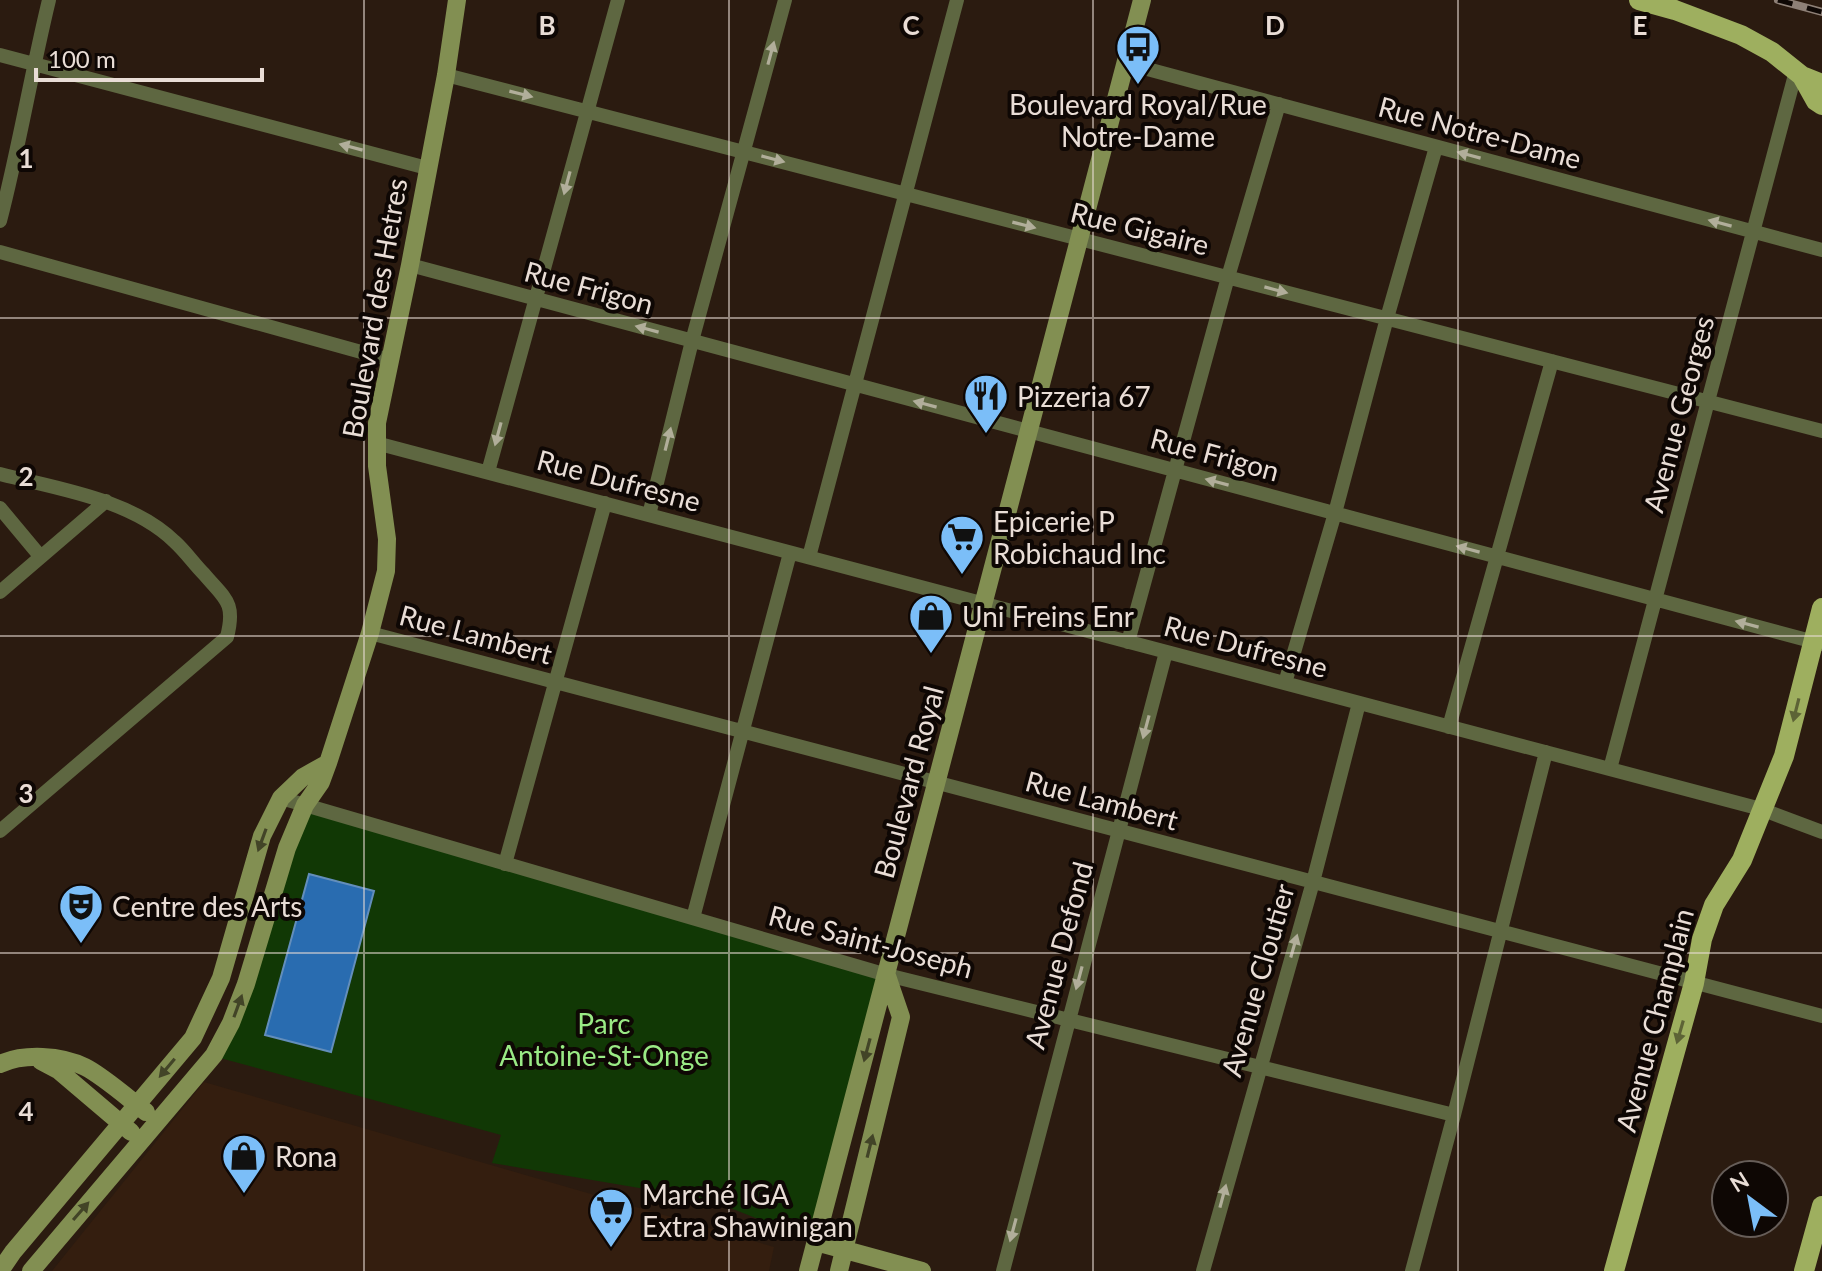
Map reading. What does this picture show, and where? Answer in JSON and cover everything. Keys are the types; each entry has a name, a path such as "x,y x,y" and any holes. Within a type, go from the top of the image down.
{"main road":[{"path":"1639,0 1741,35 1772,52 1799,74 1822,84"},
{"path":"1799,74 1816,101 1822,105"},
{"name":"Avenue Champlain","path":"1614,1271 1694,983 1702,939 1714,905 1742,860 1784,756 1818,643 1822,608"},
{"path":"1804,1271 1822,1206"}],"street":[{"path":"0,221 17,156 49,0"},
{"name":"Boulevard des Hetres","path":"31,1271 214,1055 246,984 287,848 305,805 321,782 328,763 370,633 386,571 387,539 377,466 377,423 446,75 457,0"},
{"path":"488,472 618,0"},
{"path":"649,515 692,341 785,0"},
{"path":"809,557 957,0"},
{"name":"Boulevard Royal","path":"808,1271 1142,0"},
{"path":"0,55 427,168"},
{"name":"Rue Notre-Dame","path":"1125,63 1822,250"},
{"name":"Avenue Georges","path":"1610,769 1753,232 1799,74"},
{"name":"Rue Gigaire","path":"446,75 1822,431"},
{"path":"1128,642 1279,104"},
{"path":"1285,683 1436,147"},
{"path":"0,252 390,360"},
{"name":"Rue Frigon","path":"410,265 1818,643"},
{"path":"1449,727 1552,361"},
{"name":"Rue Dufresne","path":"376,443 1761,809 1822,832"},
{"path":"0,474 106,501 143,518 175,541 230,605 231,621 227,637 0,831"},
{"path":"0,592 106,501"},
{"path":"505,864 605,503"},
{"path":"0,508 40,556"},
{"path":"693,918 790,553"},
{"name":"Rue Lambert","path":"370,633 1822,1016"},
{"name":"Avenue Defond","path":"1003,1271 1166,652"},
{"name":"Avenue Cloutier","path":"1203,1271 1313,882 1359,703"},
{"path":"1412,1271 1546,752"},
{"path":"0,1271 193,1038 221,978 262,836 281,798 303,777 328,763"},
{"name":"Rue Saint-Joseph","path":"281,798 887,975 1454,1115"},
{"path":"839,1271 901,1017 887,975"},
{"path":"31,1056 58,1070 141,1141"},
{"path":"0,1064 13,1058 31,1056 70,1061 87,1068 158,1121"},
{"path":"816,1242 922,1271"}],"shaded area":[{"path":"204,1082 774,1247 769,1271 52,1271"}],"green space":[{"name":"Parc Antoine-St-Onge","path":"305,805 887,975 822,1244 710,1200 492,1163 501,1135 220,1058"}],"water":[{"path":"309,874 374,891 331,1052 265,1035"}],"railway":[{"path":"1778,0 1822,12"}],"place":[{"name":"Boulevard Royal/Rue Notre-Dame","path":"1138,86"},
{"name":"Pizzeria 67","path":"986,435"},
{"name":"Epicerie P Robichaud Inc","path":"962,576"},
{"name":"Uni Freins Enr","path":"931,655"},
{"name":"Centre des Arts","path":"81,945"},
{"name":"Rona","path":"244,1195"},
{"name":"Marché IGA Extra Shawinigan","path":"611,1249"}]}
